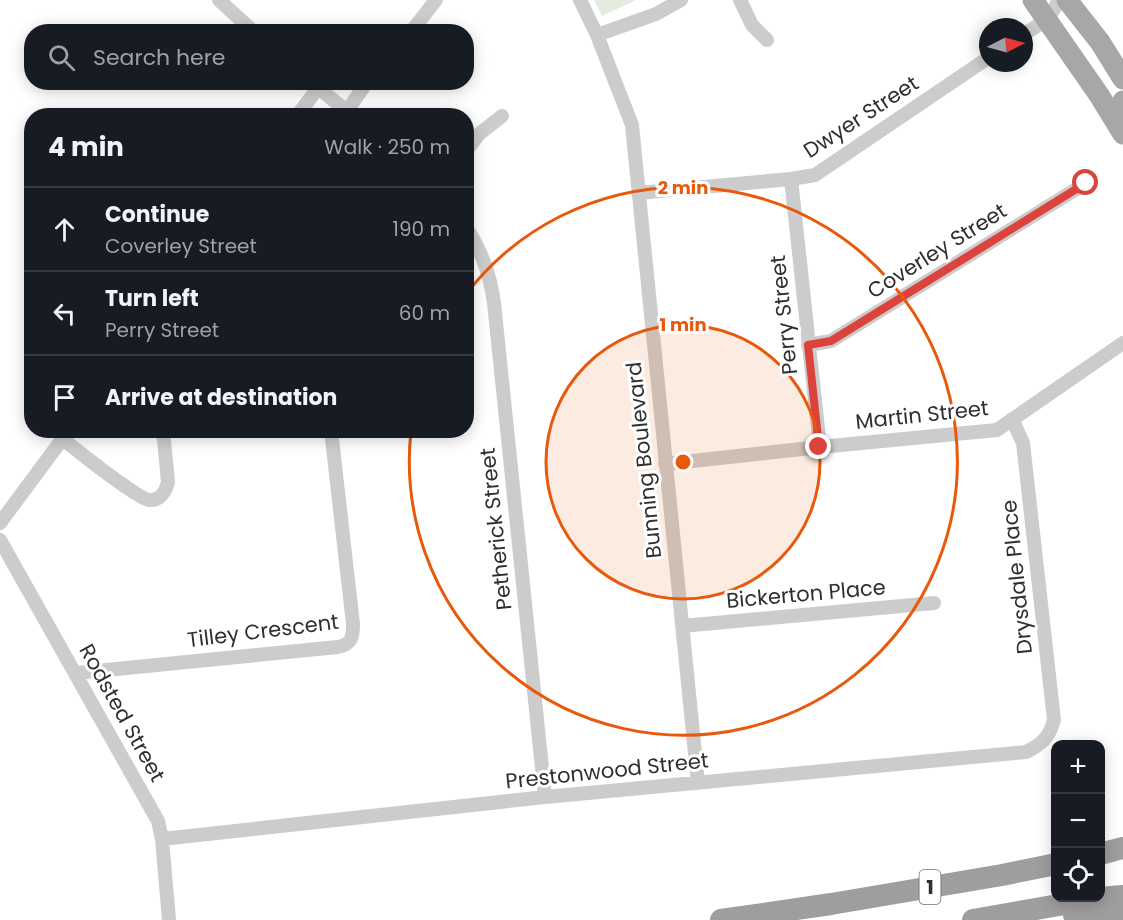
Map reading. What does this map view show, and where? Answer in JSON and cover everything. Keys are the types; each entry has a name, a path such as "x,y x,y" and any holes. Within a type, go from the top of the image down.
{"highway":[{"path":"1110,852 1123,840"},
{"name":"1","path":"721,920 891,894 1051,865"},
{"path":"982,919 1099,898 1123,896"},
{"path":"982,919 1123,913"}],"main road":[{"path":"1033,0 1099,95 1123,134"},
{"path":"1067,0 1100,42 1123,79"},
{"path":"1100,42 1105,44 1123,71"},
{"path":"1099,95 1123,102 1121,119 1123,125"}],"street":[{"path":"219,0 245,24"},
{"path":"417,24 436,0"},
{"name":"Bunning Boulevard","path":"580,0 597,35 632,125 698,783"},
{"path":"597,35 656,14 681,0"},
{"path":"740,0 752,25 767,40"},
{"path":"1033,28 1052,14 1058,0"},
{"name":"Dwyer Street","path":"638,194 815,175 979,64"},
{"path":"301,108 311,90"},
{"path":"320,90 344,108"},
{"path":"353,108 363,90"},
{"path":"474,141 502,116"},
{"name":"Perry Street","path":"791,179 819,447"},
{"name":"Coverley Street","path":"808,345 831,341 1086,183"},
{"name":"Petherick Street","path":"474,241 489,274 494,303 545,797"},
{"name":"Martin Street","path":"665,464 997,430 1123,343"},
{"name":"Drysdale Place","path":"1012,419 1023,443 1054,720 1050,733"},
{"path":"0,523 64,438"},
{"path":"69,438 90,461 121,484 147,500 152,500 162,495 168,482 163,438"},
{"name":"Tilley Crescent","path":"76,673 338,647 351,641 353,624 332,438"},
{"name":"Rodsted Street","path":"0,540 158,821 162,839 169,920"},
{"name":"Bickerton Place","path":"682,626 934,603"},
{"name":"Prestonwood Street","path":"162,839 545,797 1026,752 1040,745 1050,733"}],"shaded area":[{"path":"594,0 636,0 602,16"}],"route":[{"path":"819,447 808,345 831,341 1086,183"}]}
